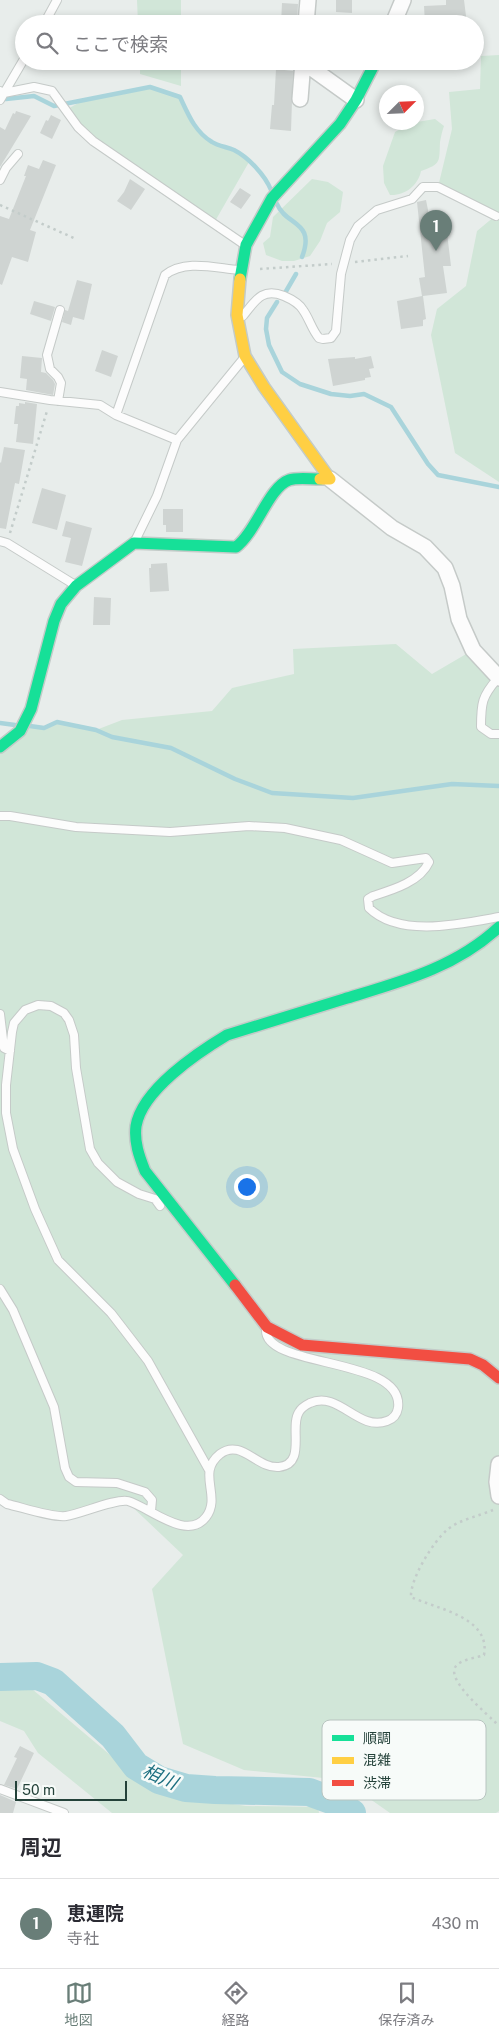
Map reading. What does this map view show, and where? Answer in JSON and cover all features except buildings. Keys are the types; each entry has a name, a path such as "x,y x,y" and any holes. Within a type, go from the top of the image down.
{"street":[{"path":"307,15 308,0"},
{"path":"397,15 404,0"},
{"path":"300,99 302,70"},
{"path":"314,70 356,100"},
{"path":"371,70 356,100 340,124 275,195 246,245 241,270 237,315 245,356 264,387 330,479 392,528 425,547 445,568 452,586 458,619 473,650 499,678"},
{"path":"0,747 20,731 31,709 54,621 61,604 76,586 134,543 236,547 245,540 280,484 291,479 330,479"},
{"path":"499,927 469,951 445,965 418,976 227,1035 211,1044 162,1082 150,1095 142,1108 135,1140 136,1150 145,1171 267,1327 302,1345 470,1360 483,1365 499,1378"},
{"path":"499,1464 497,1482 499,1496"}],"lane":[{"path":"49,15 57,0"},
{"path":"2,95 17,70"},
{"path":"2,95 34,87 52,91 78,127 93,140 246,245"},
{"path":"0,180 6,168 18,154"},
{"path":"238,322 256,299 264,294 274,292 291,298 302,307 319,338 331,338 336,331 341,274 350,240 358,226 365,218 377,210 412,199 423,187 438,187 496,216"},
{"path":"116,415 165,275 173,268 184,266 241,270"},
{"path":"54,401 61,383 50,369 47,355 60,310"},
{"path":"134,543 158,496 177,440 245,356"},
{"path":"0,392 54,401 100,405 116,415 177,440"},
{"path":"4,542 76,586"},
{"path":"499,678 485,692 481,706 481,728 491,734 499,734"},
{"path":"0,816 76,827 170,832 249,826 285,828 341,840 392,863 426,858 429,862 427,866 408,884 368,899 369,908 376,915 397,923 428,927 499,917"},
{"path":"0,1499 7,1504 61,1517 125,1500 151,1511 174,1524 183,1526 200,1522 206,1517 212,1501 209,1470 148,1361 111,1313 58,1260 35,1209 8,1130 6,1086 10,1051 14,1023 25,1010 31,1006 44,1004 64,1013 69,1020 74,1035 76,1068 87,1140 93,1156 117,1182 155,1200 162,1208 169,1204"},
{"path":"0,1014 4,1048 10,1051"},
{"path":"0,1289 13,1310 54,1407 65,1468 69,1477 76,1482 118,1483 145,1492 152,1500 151,1511"},
{"path":"209,1470 220,1454 234,1449 241,1450 268,1466 277,1467 289,1463 293,1457 297,1441 296,1418 299,1411 313,1402 329,1401 365,1421 377,1424 388,1421 395,1416 398,1410 397,1395 391,1387 381,1380 362,1371 286,1352 273,1345 267,1338 267,1327"},
{"path":"0,1788 64,1813"}],"path":[{"path":"0,205 76,239"},
{"path":"241,270 344,264 408,256"},
{"path":"4,542 25,478 54,401"},
{"path":"499,1508 448,1530 432,1548 413,1584 411,1592 411,1597 459,1616 477,1628 483,1635 484,1655 458,1664 454,1669 454,1675 458,1684 499,1726"}],"green space":[{"path":"137,0 181,0 181,15 138,15"},
{"path":"499,55 499,482 455,453 431,335 437,309 466,286 477,231 495,216 438,187 452,129 449,92 480,89 481,70 484,70 484,56"},
{"path":"140,70 181,70 181,86 140,74"},
{"path":"150,87 180,97 197,129 211,142 236,151 249,162 214,223 93,141 66,110 80,102"},
{"path":"435,119 444,126 438,161 433,166 421,171 417,181 410,189 400,194 390,195 384,183 383,166 395,132 399,130 424,130 424,121"},
{"path":"312,179 328,182 343,192 340,212 327,223 320,241 310,256 294,261 282,261 266,255 263,243 270,237 273,217"},
{"path":"396,644 432,674 473,650 499,678 499,1811 496,1813 390,1813 371,1800 486,1800 486,1720 322,1720 322,1778 244,1770 183,1744 152,1589 183,1555 125,1500 66,1516 0,1503 0,753 21,725 44,728 57,722 96,730 122,720 212,711 232,688 294,674 293,649"},
{"path":"0,1680 15,1681 32,1689 154,1792 246,1806 318,1807 319,1813 112,1813 38,1753 24,1731 0,1721"}],"waterway":[{"path":"0,98 34,96 54,106 150,87 180,97 201,133 214,143 234,150 245,157 256,167 271,190"},
{"path":"277,204 281,211 303,230 305,245 302,257"},
{"path":"285,293 296,274"},
{"path":"277,302 267,318 266,329 269,345 282,372 300,384 331,394 350,396 364,394 391,407 428,464 438,475 499,487"},
{"path":"30,726 44,728 57,722 96,730 112,737 171,748 235,779 272,793 353,798 452,784 499,786"},
{"path":"0,723 15,725"},
{"name":"相川","path":"0,1677 37,1676 53,1682 113,1736 136,1766 159,1780 186,1788 309,1792 322,1797"},
{"name":"相川","path":"331,1800 352,1813"}],"traffic: fast":[{"path":"240,279 246,245 272,198 340,124 356,100 371,70"},
{"path":"0,747 20,731 31,709 54,621 61,604 76,586 134,543 236,547 250,531 275,491 282,484 296,479 320,479"},
{"path":"235,1285 145,1171 138,1149 136,1126 140,1112 149,1099 172,1074 227,1035 406,980 464,953 499,927"}],"traffic: slow":[{"path":"240,279 237,315 245,356 264,387 330,479 320,479"}],"traffic: jam":[{"path":"235,1285 267,1327 302,1345 470,1359 483,1365 499,1378"}],"place":[{"name":"恵運院","path":"436,251"}]}
